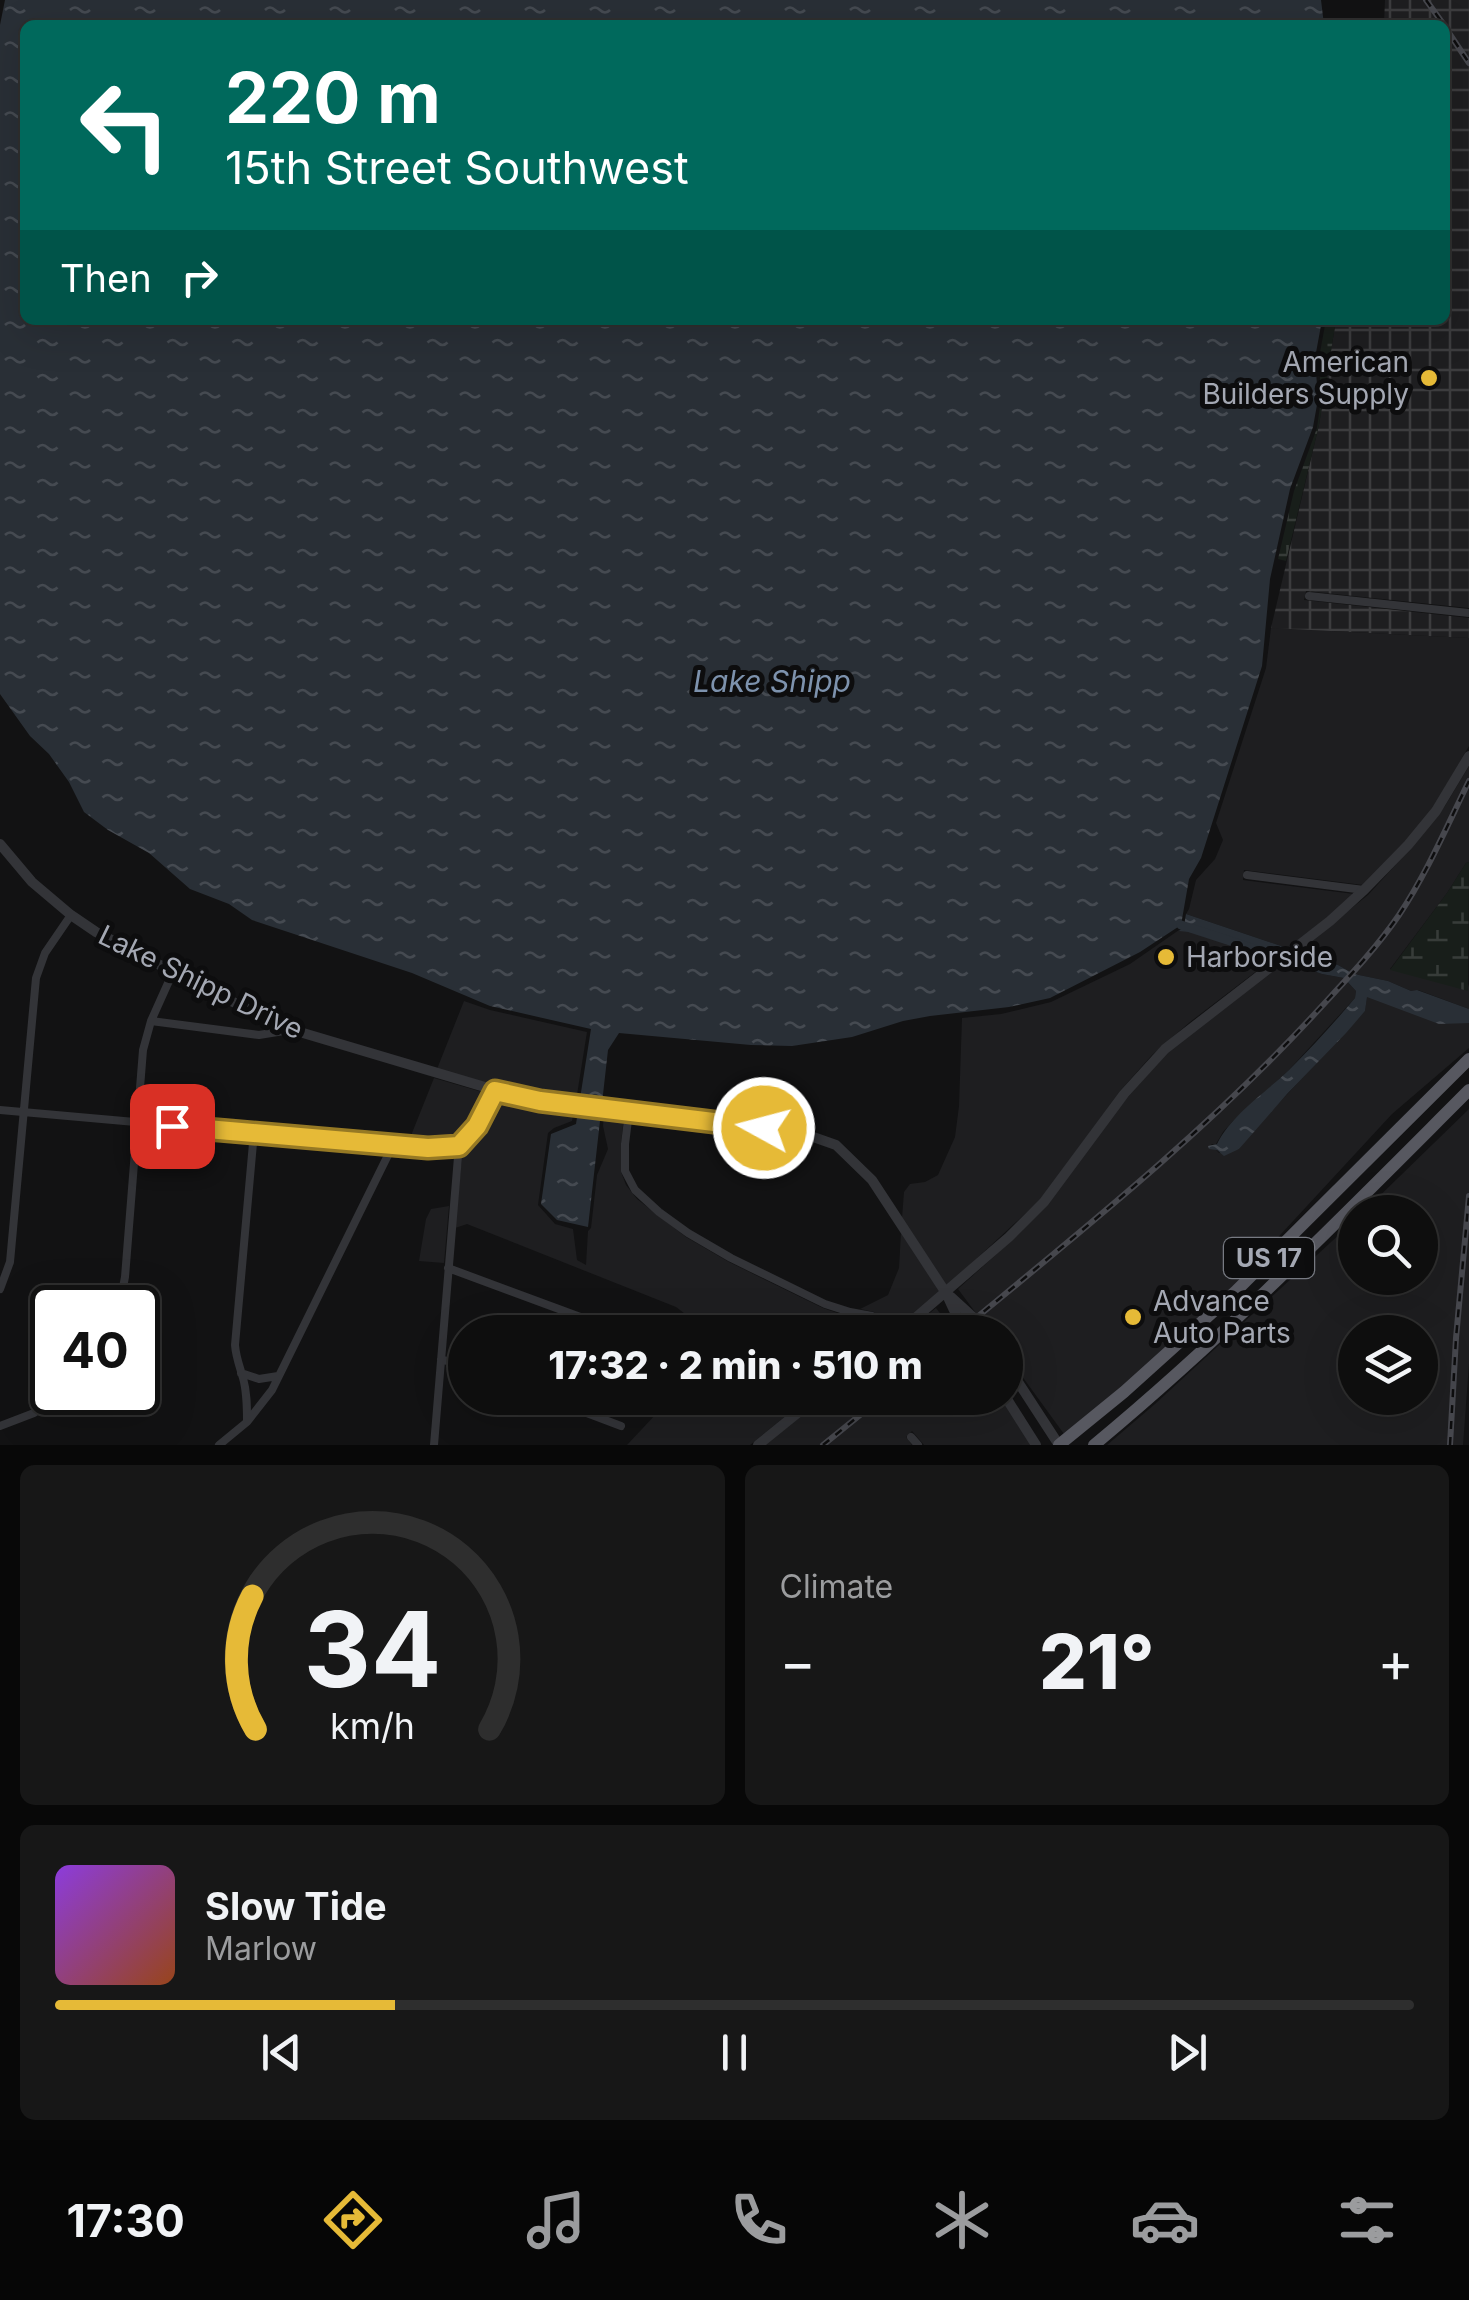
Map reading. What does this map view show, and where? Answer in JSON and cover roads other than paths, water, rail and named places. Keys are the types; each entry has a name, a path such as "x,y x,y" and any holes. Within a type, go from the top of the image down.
{"highway":[{"name":"US 17","path":"1059,1445 1236,1292 1469,1059"},
{"name":"US 17","path":"1094,1445 1244,1314 1468,1092"}],"street":[{"path":"1308,596 1469,613"},
{"path":"919,1315 1044,1202 1154,1059 1308,939 1364,890 1436,811 1469,756"},
{"name":"Lake Shipp Drive","path":"0,844 32,882 96,932 293,1030 495,1091 566,1104 799,1132 836,1145 872,1180 946,1293"},
{"path":"1247,876 1364,890"},
{"path":"0,1289 10,1262 36,978 45,953 71,915"},
{"path":"123,1285 143,1050 173,972"},
{"path":"151,1021 259,1035 293,1030"},
{"path":"434,1445 459,1146 477,1126 495,1091"},
{"path":"0,1110 428,1148 459,1146"},
{"path":"624,1111 624,1164 629,1182 640,1196 688,1233 730,1258 825,1304 868,1315"},
{"path":"247,1422 235,1346 254,1132"},
{"path":"219,1445 264,1402 393,1145"},
{"path":"448,1268 575,1315"},
{"path":"946,1293 956,1315"},
{"path":"946,1293 971,1315"},
{"path":"441,1359 448,1361"},
{"path":"241,1373 260,1379 278,1376"},
{"path":"1023,1390 1059,1445"},
{"path":"0,1426 30,1414"},
{"path":"593,1415 622,1426"},
{"path":"758,1445 795,1415"},
{"path":"1017,1415 1036,1445"}],"water":[{"name":"Lake Shipp","path":"5,0 1321,0 1323,20 20,20 20,325 1321,325 1315,358 1318,399 1313,427 1290,489 1270,579 1262,666 1201,858 1189,879 1181,925 1140,952 1050,998 1009,1007 930,1016 852,1037 792,1046 619,1033 608,1050 588,1227 557,1220 541,1204 551,1134 576,1124 591,1029 490,1006 412,973 252,920 229,904 190,889 149,853 84,812 69,782 0,694 0,25"},
{"path":"1186,914 1287,948 1275,957 1228,939 1179,931"},
{"path":"1298,951 1354,974 1388,981 1469,1009 1469,1023 1439,1024 1367,997 1365,1011 1346,1033 1239,1149 1224,1156 1208,1146 1217,1144 1240,1113 1289,1070 1355,998 1356,991 1344,978 1285,961"}],"waterway":[{"path":"1181,925 1264,952"}],"railway":[{"path":"1426,0 1440,20"},
{"path":"1450,34 1469,63"},
{"path":"979,1315 1184,1142 1310,1019 1399,915 1428,866 1469,781"},
{"path":"1450,1445 1469,1196"},
{"path":"823,1445 860,1415"}],"place":[{"name":"American Builders Supply","path":"1429,378"},
{"name":"Harborside","path":"1166,957"},
{"name":"Advance Auto Parts","path":"1133,1317"}]}
